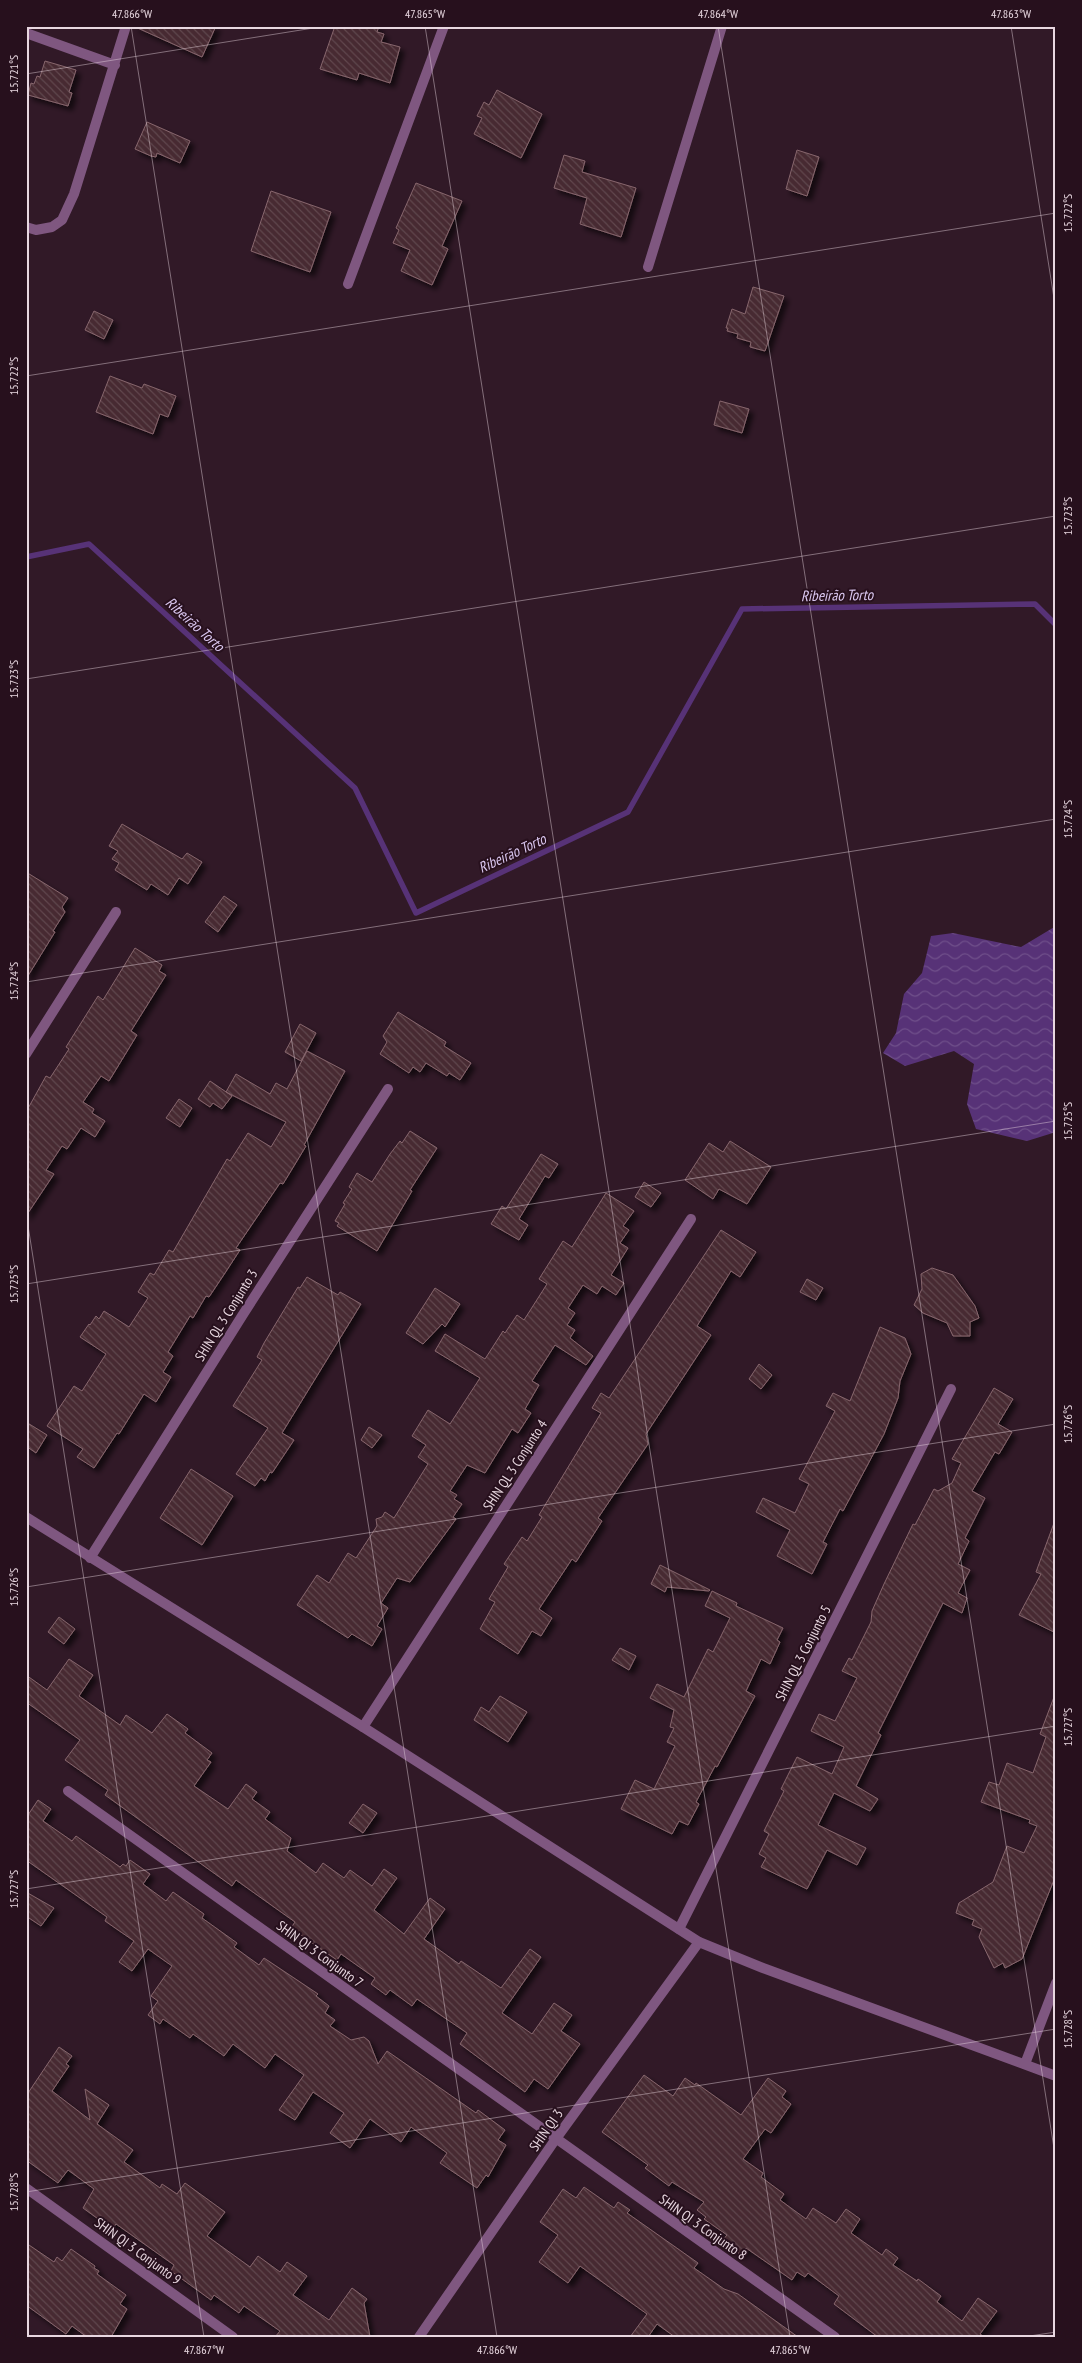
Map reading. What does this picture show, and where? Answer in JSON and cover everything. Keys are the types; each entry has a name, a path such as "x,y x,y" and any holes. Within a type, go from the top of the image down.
{"street":[{"path":"26,227 36,230 52,227 62,220 74,194 126,26"},
{"path":"348,284 444,26"},
{"path":"648,267 722,26"},
{"path":"26,33 115,65"},
{"path":"26,1054 116,912"},
{"name":"SHIN QL 3 Conjunto 3","path":"90,1558 388,1089"},
{"name":"SHIN QL 3 Conjunto 4","path":"363,1727 691,1219"},
{"name":"SHIN QL 3 Conjunto 5","path":"679,1930 951,1390"},
{"path":"26,1517 363,1727 699,1942 763,1968 1056,2076"},
{"name":"SHIN QI 3 Conjunto 7","path":"68,1791 555,2140"},
{"name":"SHIN QI 3","path":"419,2337 555,2140 699,1942"},
{"path":"1025,2064 1056,1983"},
{"name":"SHIN QI 3 Conjunto 8","path":"555,2140 835,2337"},
{"name":"SHIN QI 3 Conjunto 9","path":"26,2188 233,2337"}],"water":[{"path":"1056,926 1056,1132 1027,1141 976,1129 967,1104 974,1064 954,1051 905,1066 883,1053 896,1033 904,994 922,973 931,936 953,933 1021,947"}],"building":[{"path":"133,26 216,26 202,57"},
{"path":"335,26 379,26 377,32 384,34 381,42 400,47 390,83 359,73 357,80 320,69"},
{"path":"45,61 76,70 69,92 72,93 68,106 28,95 31,83 34,84 37,76 40,77"},
{"path":"497,90 542,114 521,158 474,134 482,118 477,116 484,102 489,105"},
{"path":"147,122 190,141 180,163 157,153 156,157 135,149"},
{"path":"797,150 819,157 807,196 786,189"},
{"path":"564,155 585,161 582,172 636,188 621,237 580,224 587,198 554,188"},
{"path":"416,183 462,201 442,246 448,249 432,285 401,271 410,250 393,243 399,230 396,228"},
{"path":"271,191 331,212 310,272 251,251"},
{"path":"753,287 784,296 765,351 750,347 751,342 737,338 738,334 727,331 728,328 726,328 732,309 745,314"},
{"path":"94,311 113,320 104,339 85,330"},
{"path":"110,376 142,388 144,384 176,396 168,417 160,414 153,434 96,412"},
{"path":"720,401 749,409 742,433 714,425"},
{"path":"122,824 182,859 187,853 202,862 188,884 179,878 168,895 151,884 147,890 115,870 119,863 112,859 118,851 109,846"},
{"path":"26,872 68,898 62,907 65,912 53,931 55,932 26,979"},
{"path":"224,896 237,905 218,932 205,922"},
{"path":"135,948 162,965 159,971 166,975 131,1031 137,1035 109,1081 101,1076 83,1102 94,1109 92,1113 105,1121 95,1137 81,1128 67,1149 62,1146 46,1170 54,1174 26,1216 26,1112 46,1076 50,1078 69,1049 66,1047 98,996 103,1000"},
{"path":"398,1012 446,1042 444,1046 471,1063 460,1080 449,1073 447,1076 426,1063 420,1072 413,1067 409,1073 380,1054 387,1042 383,1036"},
{"path":"300,1024 316,1033 301,1061 285,1052"},
{"path":"307,1051 345,1071 304,1145 306,1146 283,1184 280,1183 236,1248 240,1250 225,1273 209,1297 206,1296 193,1318 190,1316 168,1352 173,1356 163,1372 171,1377 156,1402 144,1394 119,1434 117,1433 94,1468 77,1457 83,1449 47,1426 74,1386 82,1391 106,1354 80,1337 96,1316 99,1319 104,1311 129,1327 148,1298 138,1292 150,1273 154,1275 169,1250 173,1252 227,1159 230,1161 248,1133 271,1147 286,1122 226,1092 236,1074 270,1094 276,1083 287,1089"},
{"path":"210,1081 232,1096 222,1109 213,1103 210,1107 198,1099"},
{"path":"179,1099 192,1108 180,1127 166,1118"},
{"path":"410,1131 437,1148 410,1190 412,1191 377,1251 337,1226 339,1223 335,1221 352,1189 349,1187 357,1173 372,1182 390,1154 400,1141 402,1143"},
{"path":"730,1141 771,1167 747,1204 719,1189 713,1199 685,1180 709,1143 723,1152"},
{"path":"541,1154 558,1164 549,1178 545,1176 519,1219 528,1225 519,1240 491,1224 502,1206 506,1209"},
{"path":"644,1182 661,1193 651,1207 635,1197"},
{"path":"606,1193 634,1211 623,1226 629,1230 620,1243 628,1248 611,1275 624,1283 616,1295 602,1286 597,1294 583,1285 568,1308 575,1313 567,1325 575,1330 570,1338 593,1356 586,1365 555,1345 532,1381 539,1385 525,1409 531,1413 518,1433 512,1429 485,1473 467,1465 450,1491 457,1495 454,1499 462,1504 453,1517 456,1519 410,1582 397,1578 381,1603 388,1608 377,1626 382,1629 372,1646 352,1634 348,1638 297,1605 317,1575 329,1583 348,1553 356,1558 377,1526 376,1519 382,1517 385,1512 394,1518 428,1464 418,1457 426,1445 412,1436 428,1410 450,1424 480,1378 435,1351 445,1334 485,1359 503,1331 505,1333 517,1315 524,1320 547,1284 539,1279 563,1241 572,1247"},
{"path":"721,1230 756,1252 740,1277 731,1271 697,1326 711,1335 646,1434 648,1444 598,1518 602,1521 576,1562 572,1559 539,1609 552,1618 541,1636 532,1631 518,1654 480,1629 495,1602 489,1599 508,1567 504,1564 522,1537 527,1541 542,1517 539,1515 601,1413 592,1408 601,1393 609,1398"},
{"path":"932,1268 953,1275 975,1306 979,1318 970,1322 970,1336 953,1336 947,1323 923,1313 914,1305 922,1289 921,1274"},
{"path":"307,1277 338,1295 340,1292 361,1304 282,1433 294,1440 272,1473 270,1472 265,1481 261,1478 255,1486 236,1474 268,1428 233,1406 262,1360 257,1357 264,1343 298,1287 300,1288"},
{"path":"807,1279 823,1288 816,1300 800,1292"},
{"path":"435,1288 460,1304 445,1327 442,1324 423,1344 406,1333"},
{"path":"880,1327 905,1338 911,1354 900,1381 898,1398 884,1434 843,1511 840,1509 823,1542 827,1544 812,1574 777,1556 790,1530 756,1512 763,1498 795,1513 809,1484 799,1479 835,1411 826,1406 833,1393 850,1401"},
{"path":"759,1364 772,1375 761,1389 749,1379"},
{"path":"994,1388 1013,1399 998,1424 1012,1432 999,1454 995,1452 972,1491 985,1498 965,1538 969,1541 958,1564 970,1570 958,1593 967,1598 962,1613 943,1603 878,1733 881,1735 856,1786 878,1799 870,1811 834,1793 818,1825 866,1848 857,1865 827,1850 807,1889 761,1867 766,1858 759,1854 769,1834 764,1831 784,1791 781,1789 797,1757 832,1774 844,1747 811,1731 819,1714 835,1721 857,1678 842,1671 849,1658 852,1660 871,1622 872,1611 913,1524 915,1525 934,1489 938,1491 952,1483 961,1463 952,1459"},
{"path":"26,1422 47,1435 36,1453 26,1446"},
{"path":"369,1427 382,1435 372,1448 361,1440"},
{"path":"191,1469 233,1496 202,1545 160,1518"},
{"path":"1054,1523 1056,1524 1056,1633 1019,1615 1041,1574 1036,1572"},
{"path":"660,1565 710,1590 667,1587 665,1592 651,1584"},
{"path":"712,1591 737,1603 736,1606 783,1628 777,1640 780,1642 770,1664 761,1659 746,1691 755,1696 696,1802 699,1804 688,1825 679,1821 672,1834 621,1809 635,1780 654,1789 675,1746 667,1742 674,1728 670,1727 674,1710 650,1698 657,1684 684,1697 708,1649 713,1652 730,1618 705,1606"},
{"path":"59,1617 75,1629 64,1644 48,1632"},
{"path":"620,1648 636,1656 629,1670 612,1660"},
{"path":"69,1659 93,1675 79,1696 120,1725 126,1715 152,1733 167,1714 188,1729 185,1733 212,1753 207,1760 211,1762 194,1786 228,1809 246,1784 257,1792 252,1799 270,1812 265,1819 291,1838 287,1851 316,1873 323,1863 344,1878 350,1870 372,1886 384,1869 397,1878 374,1910 404,1934 430,1898 445,1909 424,1939 459,1964 461,1961 501,1988 530,1949 541,1957 502,2013 532,2034 554,2003 572,2015 561,2031 580,2044 548,2089 534,2079 525,2092 460,2044 467,2033 417,1999 412,2006 390,1990 386,1995 371,1984 375,1978 341,1954 337,1960 312,1943 291,1928 295,1922 236,1880 232,1886 105,1795 108,1790 65,1760 80,1740 26,1702 26,1675 47,1690"},
{"path":"500,1696 527,1712 508,1742 474,1720 481,1707 489,1712"},
{"path":"1054,1697 1056,1875 1022,1959 1005,1968 1003,1963 994,1968 979,1937 982,1929 972,1925 974,1920 956,1913 959,1903 993,1882 1007,1846 1024,1853 1037,1826 1029,1823 1030,1820 981,1802 989,1782 999,1785 1007,1763 1033,1773 1046,1737 1040,1734"},
{"path":"38,1800 51,1809 43,1821 72,1841 76,1836 120,1867 123,1864 126,1866 130,1860 150,1874 143,1884 166,1901 173,1892 204,1914 202,1918 237,1943 234,1947 259,1965 264,1958 318,1994 316,1996 329,2006 325,2013 335,2020 330,2026 351,2040 364,2037 369,2041 378,2064 387,2051 476,2113 478,2110 505,2130 498,2140 506,2145 488,2177 486,2175 477,2188 440,2163 447,2153 411,2127 401,2142 370,2119 350,2148 330,2133 344,2113 313,2092 295,2120 279,2110 304,2075 275,2054 265,2068 233,2044 224,2056 193,2034 190,2038 163,2019 160,2024 148,2015 158,2001 151,1996 172,1966 148,1949 132,1971 119,1962 134,1941 105,1921 107,1917 26,1860 26,1818"},
{"path":"363,1804 377,1813 363,1833 349,1823"},
{"path":"26,1892 54,1908 41,1926 26,1916"},
{"path":"59,2047 72,2056 66,2064 69,2066 52,2091 90,2120 85,2089 109,2105 97,2124 133,2150 124,2162 160,2188 162,2184 177,2194 185,2183 225,2212 207,2236 250,2267 258,2256 280,2272 287,2262 307,2276 293,2295 329,2320 352,2288 367,2299 364,2303 370,2337 275,2337 280,2331 244,2306 239,2313 214,2295 211,2300 171,2271 174,2265 116,2224 112,2229 83,2208 94,2189 68,2170 58,2183 26,2160 26,2096"},
{"path":"644,2075 673,2096 685,2078 695,2085 696,2083 741,2115 768,2078 786,2091 782,2097 791,2104 771,2133 765,2129 743,2159 763,2173 761,2177 784,2194 780,2200 806,2219 813,2208 836,2223 846,2209 860,2219 851,2233 882,2255 886,2249 898,2258 893,2265 917,2281 918,2279 941,2296 937,2302 962,2321 978,2298 997,2311 980,2334 984,2337 878,2337 834,2304 839,2296 808,2273 805,2277 797,2272 792,2280 746,2248 741,2255 722,2241 727,2235 704,2219 706,2217 697,2210 704,2202 672,2182 669,2186 645,2168 648,2165 602,2132"},
{"path":"584,2187 614,2208 618,2202 630,2210 627,2213 698,2263 694,2268 724,2289 738,2294 798,2337 675,2337 657,2324 648,2337 630,2337 647,2314 580,2266 568,2283 539,2262 558,2235 540,2222 563,2189 576,2198"},
{"path":"26,2243 54,2262 57,2257 62,2261 71,2249 95,2266 94,2268 99,2271 97,2274 126,2295 120,2304 127,2309 111,2337 87,2337 72,2326 66,2334 26,2305"}],"waterway":[{"name":"Ribeirão Torto","path":"26,557 89,544 355,788 416,913 628,812 742,609 1035,604 1056,625"}]}
